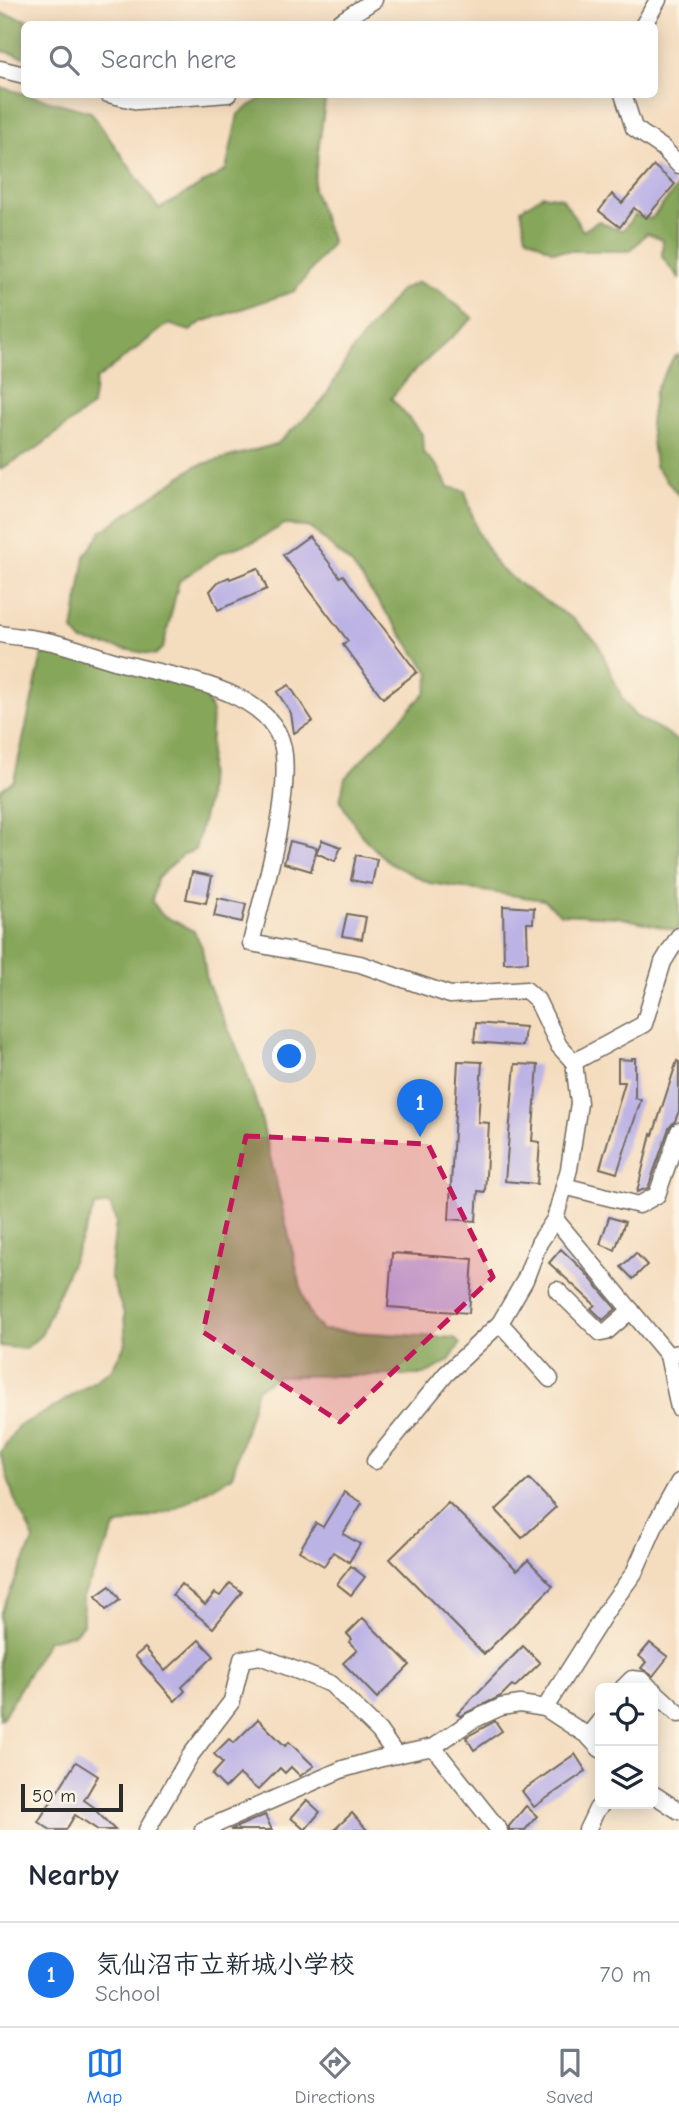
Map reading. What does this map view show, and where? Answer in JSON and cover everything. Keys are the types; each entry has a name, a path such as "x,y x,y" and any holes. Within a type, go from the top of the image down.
{"street":[{"path":"342,21 374,0"},
{"path":"646,21 658,0"},
{"path":"0,69 21,74"},
{"path":"123,98 138,102 183,98"},
{"path":"624,98 634,128 663,148 679,164"},
{"path":"0,634 54,642 127,665 202,682 233,694 258,711 276,729 284,753 282,806 251,943 360,964 450,995 526,990 537,1000 559,1046 575,1062 579,1103 569,1169 555,1219 539,1242 524,1280 500,1323 446,1374 375,1461"},
{"path":"575,1062 644,1024 663,962 679,936"},
{"path":"564,1185 639,1205 657,1195 679,1131"},
{"path":"555,1219 631,1310 673,1354 679,1408"},
{"path":"557,1290 601,1333 606,1332 631,1310"},
{"path":"500,1323 550,1379"},
{"path":"545,1708 634,1573 657,1521 679,1482"},
{"path":"147,1830 190,1756 232,1701 242,1659 260,1656 331,1684 379,1731 396,1755"},
{"path":"628,1683 632,1679 645,1683"},
{"path":"658,1695 679,1714"},
{"path":"203,1830 343,1769 433,1747 471,1721 501,1707 520,1704 545,1708 589,1736 597,1746"},
{"path":"589,1736 595,1728"},
{"path":"433,1747 499,1830"},
{"path":"658,1797 679,1811"},
{"path":"587,1830 597,1809"}],"highlighted area":[{"path":"246,1136 428,1144 493,1277 340,1422 203,1332"}],"green space":[{"path":"0,13 31,21 21,21 21,56 0,50"},
{"path":"0,87 21,93 21,98 40,98 91,112 159,209 226,170 238,114 262,98 326,98 313,189 332,243 295,291 202,322 190,331 168,324 96,380 92,406 36,449 0,469"},
{"path":"679,185 679,278 662,257 663,240 647,233 630,251 553,251 526,236 521,209 543,195 562,198 583,231 599,221 623,230 635,215 651,219"},
{"path":"418,282 438,290 473,318 410,375 391,398 422,434 423,452 438,467 448,487 465,491 478,533 498,567 573,619 598,643 622,698 635,716 667,733 679,743 679,928 674,930 618,917 560,914 544,900 429,883 389,863 362,836 340,801 345,778 426,692 430,674 352,565 311,528 285,524 255,541 222,552 179,581 163,648 155,655 82,641 73,631 85,556 102,531 196,466 277,444 322,402 352,351 400,290"},
{"path":"679,355 679,496 655,466 650,423 655,391 674,357"},
{"path":"55,650 203,690 212,712 207,802 195,850 182,855 157,879 152,901 162,915 194,931 202,947 207,982 241,1057 260,1114 305,1304 315,1323 322,1330 454,1338 460,1344 449,1361 424,1375 278,1376 257,1389 232,1476 173,1510 116,1526 83,1596 83,1624 74,1634 48,1640 0,1719 0,1614 34,1539 14,1498 0,1453 18,1426 50,1410 111,1370 126,1343 124,1314 110,1275 116,1222 110,1204 95,1206 41,1335 25,1349 0,1346 0,790 14,780 42,655"}],"building":[{"path":"654,166 675,184 646,218 634,208 620,227 599,211 612,194 622,203"},
{"path":"309,536 340,577 343,575 417,672 383,698 343,645 348,641 283,555"},
{"path":"258,568 267,589 218,610 210,591 218,582"},
{"path":"289,685 313,721 294,733 291,713 277,692"},
{"path":"322,840 341,847 335,861 316,853"},
{"path":"290,841 317,848 311,871 284,863"},
{"path":"356,855 377,859 372,884 351,880"},
{"path":"192,872 212,876 206,903 186,899"},
{"path":"218,898 246,904 242,922 214,916"},
{"path":"503,906 534,908 533,923 527,923 528,962 504,963"},
{"path":"347,914 366,917 362,939 342,936"},
{"path":"476,1023 525,1027 523,1046 474,1042"},
{"path":"635,1058 635,1098 641,1100 617,1173 600,1168 625,1082 618,1082 618,1059"},
{"path":"458,1061 482,1062 478,1122 489,1123 485,1192 478,1191 476,1221 449,1219"},
{"path":"677,1061 679,1111 669,1128 648,1188 637,1192 651,1134 653,1135"},
{"path":"515,1064 538,1065 532,1141 540,1142 537,1184 505,1181"},
{"path":"609,1217 625,1222 615,1250 600,1244"},
{"path":"561,1249 585,1272 616,1309 603,1320 591,1308 595,1305 549,1263"},
{"path":"392,1253 473,1259 469,1313 388,1307"},
{"path":"636,1253 647,1265 633,1279 621,1267"},
{"path":"529,1479 556,1507 522,1538 496,1510"},
{"path":"344,1492 362,1503 343,1534 360,1544 349,1562 333,1552 324,1566 299,1551 316,1523 323,1527"},
{"path":"448,1502 517,1570 528,1560 553,1586 484,1654 390,1559"},
{"path":"351,1566 365,1577 351,1595 337,1584"},
{"path":"230,1583 242,1592 213,1628 172,1595 181,1584 205,1605 215,1593 220,1596"},
{"path":"110,1586 120,1600 106,1610 96,1596"},
{"path":"363,1618 410,1665 377,1698 343,1663 357,1650 349,1642 352,1639 347,1634"},
{"path":"199,1640 214,1656 182,1687 185,1691 175,1701 135,1656 145,1648 165,1671"},
{"path":"650,1643 668,1657 653,1676 641,1668 646,1662 639,1656"},
{"path":"523,1646 540,1663 515,1687 512,1685 501,1696 460,1716 457,1714"},
{"path":"258,1719 285,1746 289,1742 314,1766 300,1776 291,1767 285,1773 280,1768 258,1790 239,1774 225,1788 212,1775 223,1763 214,1754 229,1739 234,1743"},
{"path":"495,1721 502,1731 474,1750 466,1737"},
{"path":"575,1754 586,1771 534,1807 522,1791"},
{"path":"76,1762 98,1776 84,1800 98,1810 115,1830 98,1830 75,1815 66,1830 51,1830 38,1822"},
{"path":"307,1800 320,1812 305,1830 291,1818"},
{"path":"526,1806 537,1816 525,1830 509,1830 509,1826"},
{"path":"352,1813 367,1830 334,1830"},
{"path":"265,1815 272,1830 230,1830 239,1826"}],"place":[{"name":"気仙沼市立新城小学校","path":"420,1137"}]}
